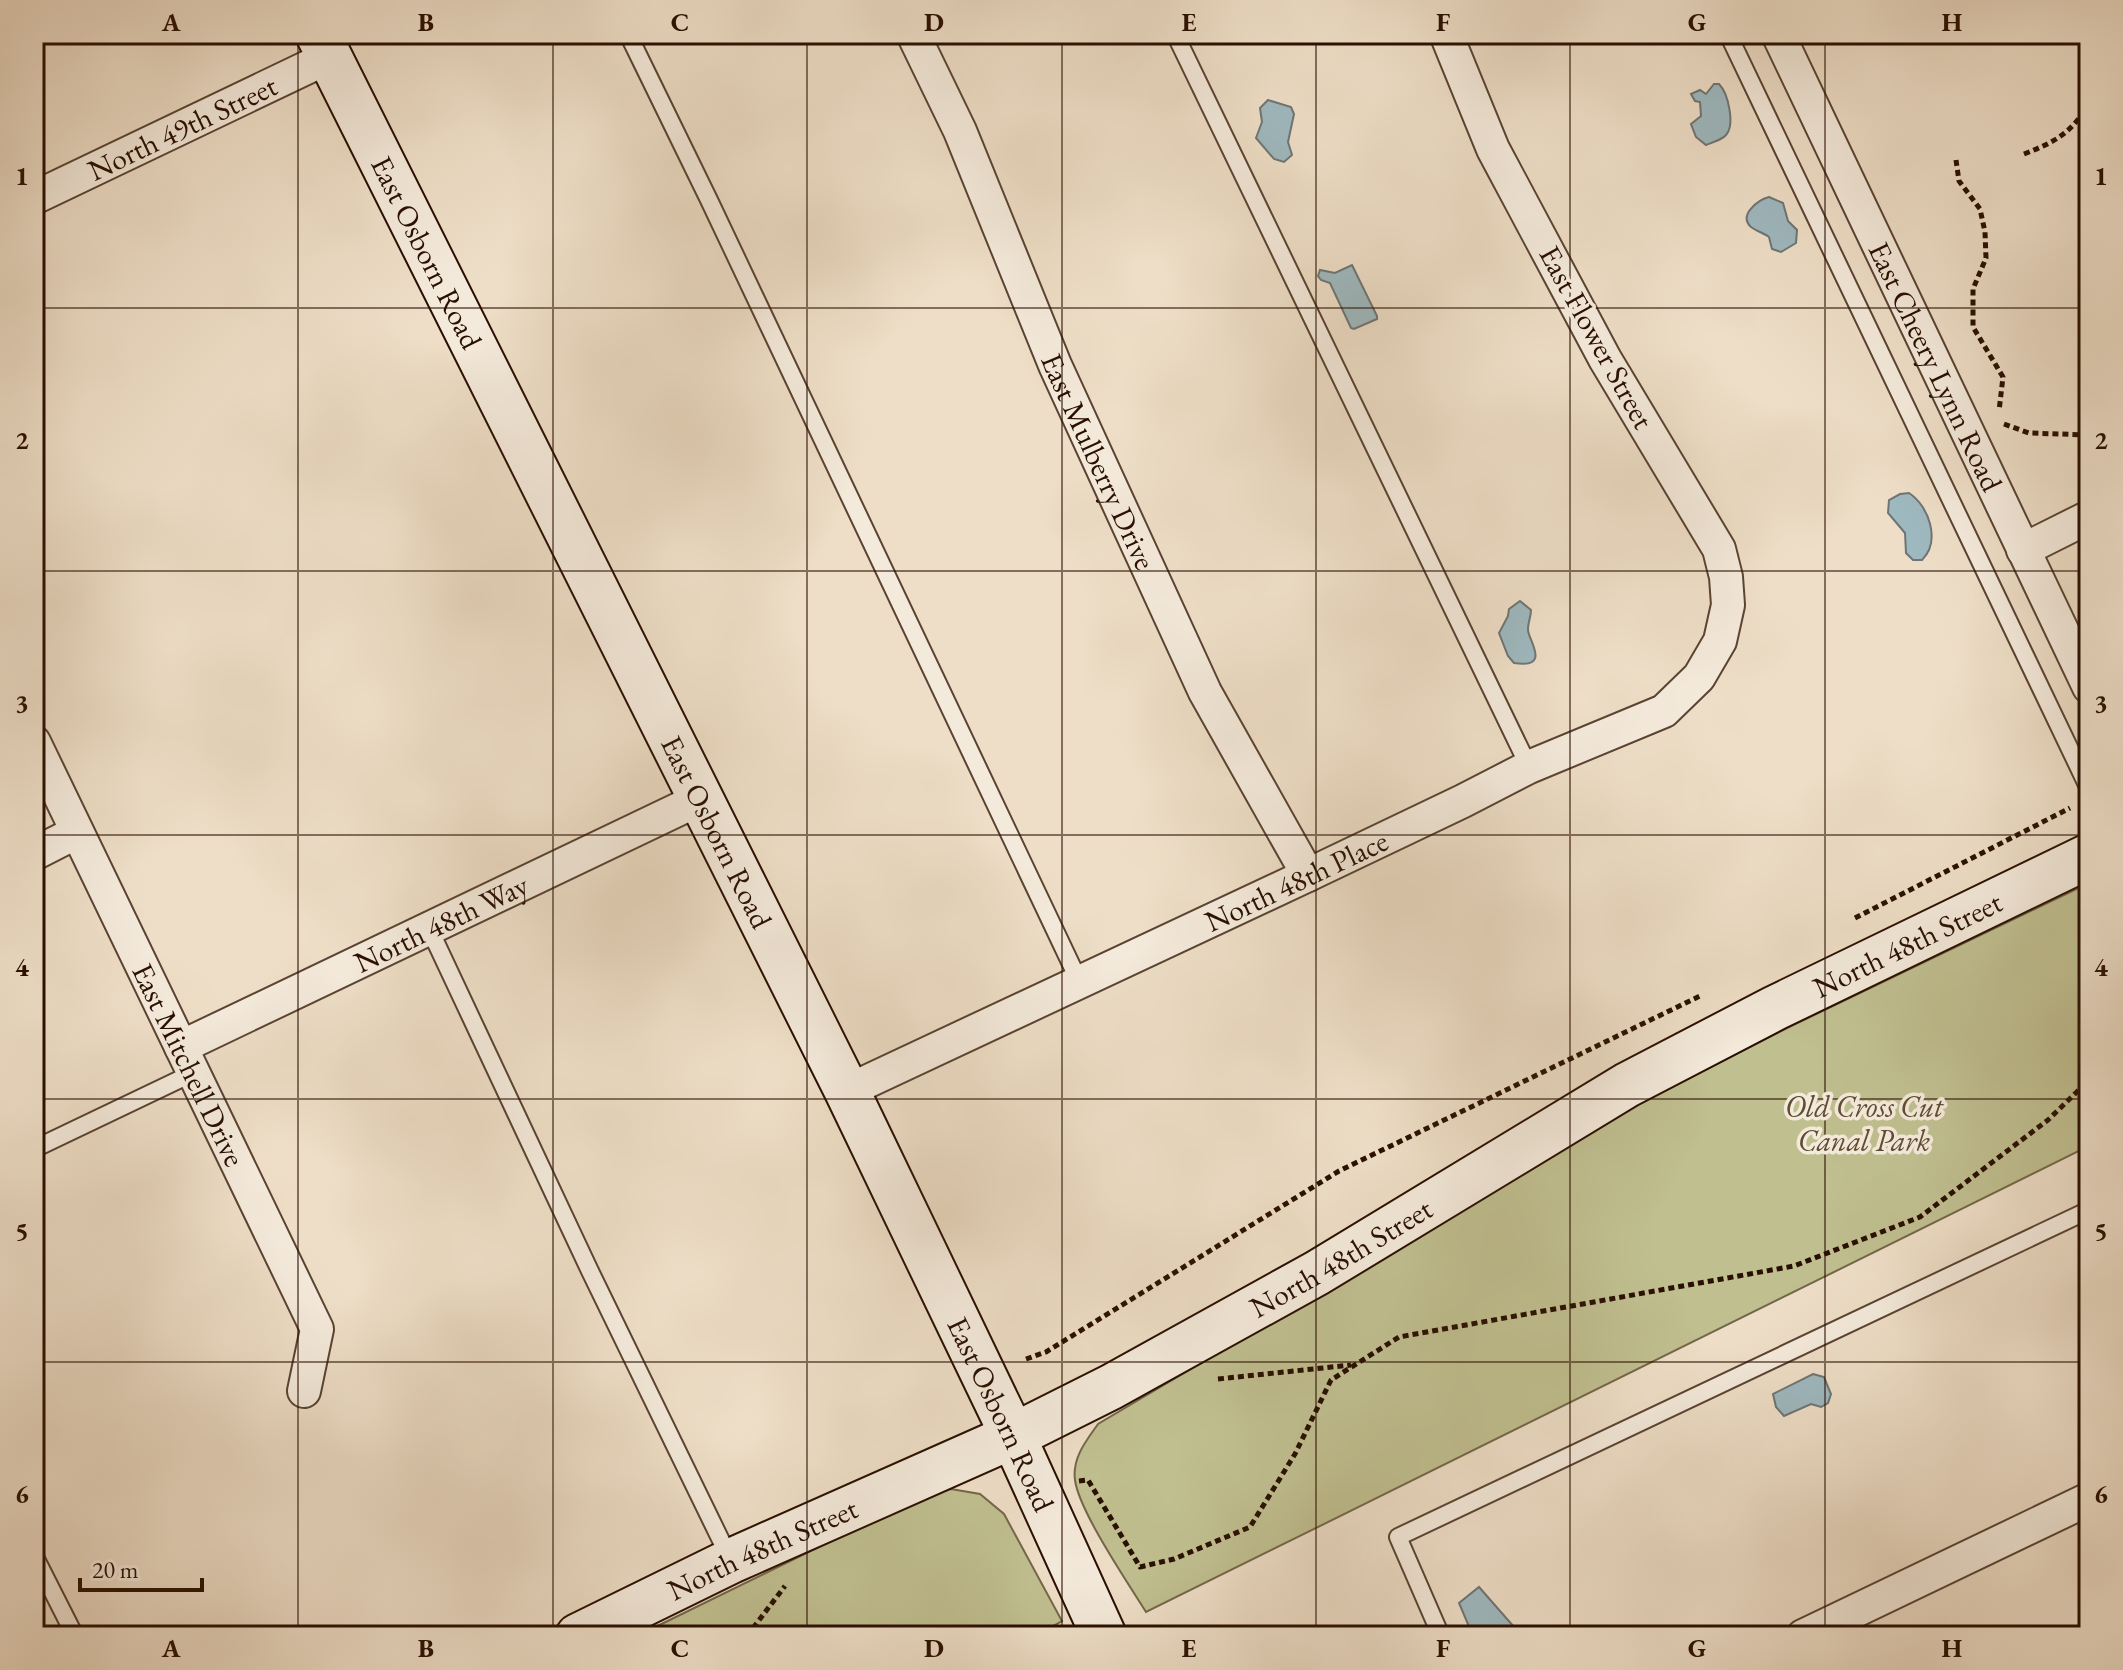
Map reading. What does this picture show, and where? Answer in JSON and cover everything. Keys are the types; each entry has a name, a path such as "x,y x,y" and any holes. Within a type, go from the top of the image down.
{"street":[{"name":"East Mulberry Drive","path":"913,34 960,131 1055,365 1205,692 1308,875"},
{"name":"East Flower Street","path":"1446,34 1493,149 1515,191 1605,359 1719,549 1726,577 1728,605 1720,641"},
{"name":"East Cheery Lynn Road","path":"1788,38 2089,687"},
{"name":"North 49th Street","path":"34,198 323,46"},
{"name":"East Osborn Road","path":"323,46 847,1091 1013,1436 1104,1636"},
{"path":"2023,550 2089,517"},
{"name":"North 48th Place","path":"847,1091 1308,875 1529,767 1664,711 1699,677 1720,641"},
{"name":"East Mitchell Drive","path":"34,742 317,1329 304,1391"},
{"name":"North 48th Way","path":"187,1060 429,928 700,799"},
{"path":"34,854 77,832"},
{"name":"North 48th Street","path":"578,1636 731,1561 1013,1436 1111,1387 1317,1273 1627,1085 1775,1008 2089,856"},
{"path":"1803,1636 2089,1499"}],"lane":[{"path":"628,34 1079,981"},
{"path":"1175,34 1529,767"},
{"path":"1728,34 2089,789"},
{"path":"429,928 589,1269 731,1561"},
{"path":"34,1149 187,1060"},
{"path":"1441,1636 1398,1537 2089,1210"},
{"path":"34,1555 75,1636"}],"path":[{"path":"2024,154 2057,141 2080,119 2089,103"},
{"path":"1956,160 1959,181 1980,209 1985,232 1986,258 1973,289 1973,327 2003,377 1999,414 2004,425 2029,433 2089,435"},
{"path":"1852,919 2075,805"},
{"path":"1026,1359 1046,1352 1339,1171 1704,994"},
{"path":"1088,1480 1140,1567 1174,1559 1250,1527 1295,1454 1331,1380 1399,1337 1808,1261 1920,1217 2048,1120 2089,1080"},
{"path":"1205,1380 1356,1364"}],"green space":[{"name":"Old Cross Cut Canal Park","path":"2089,883 2089,1146 1146,1612 1094,1528 1078,1493 1075,1472 1078,1457 1098,1424 1640,1103 1785,1029"},
{"path":"951,1489 980,1494 1004,1514 1062,1621 1035,1636 637,1636 929,1493"}],"water":[{"path":"1714,84 1719,84 1725,95 1730,110 1730,125 1725,136 1706,145 1696,137 1691,124 1701,116 1700,102 1695,101 1691,94 1700,90 1706,94"},
{"path":"1268,100 1291,107 1294,114 1288,142 1292,155 1284,162 1274,159 1256,138 1262,122 1260,108"},
{"path":"1769,197 1783,203 1788,221 1797,230 1796,243 1781,252 1772,249 1769,237 1753,228 1747,218 1751,209"},
{"path":"1352,265 1377,316 1377,319 1354,329 1330,283 1318,276 1320,270 1335,273"},
{"path":"1909,493 1922,506 1932,534 1928,552 1922,560 1913,560 1906,553 1905,533 1888,513 1889,500"},
{"path":"1520,601 1531,610 1528,629 1535,652 1532,662 1526,664 1514,663 1499,633 1509,609"},
{"path":"1813,1374 1824,1377 1831,1394 1828,1403 1821,1407 1811,1404 1784,1416 1776,1407 1773,1394"},
{"path":"1479,1587 1522,1636 1473,1636 1459,1603"}]}
